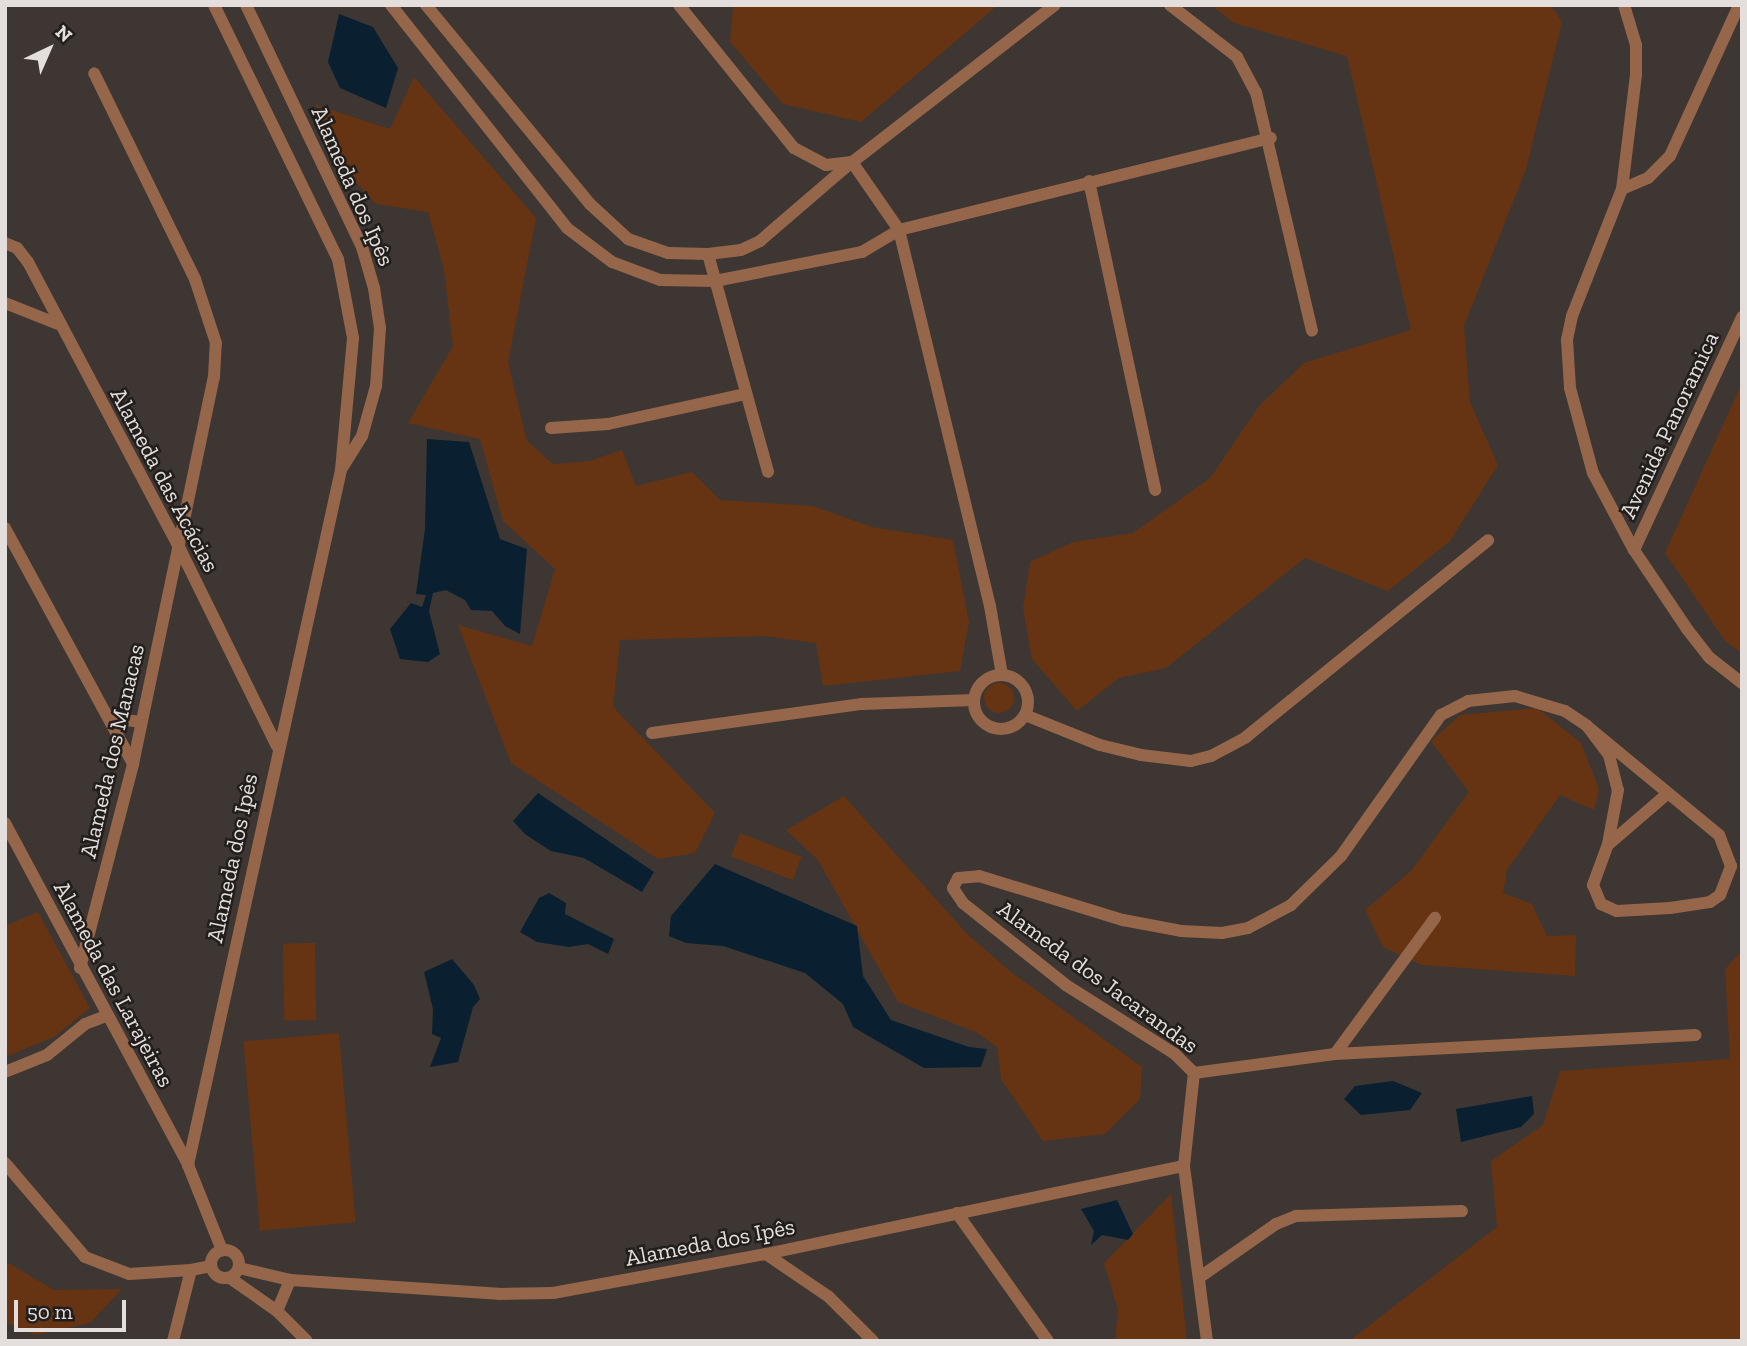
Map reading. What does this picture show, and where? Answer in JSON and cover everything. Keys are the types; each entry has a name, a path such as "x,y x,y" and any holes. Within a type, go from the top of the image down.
{"street":[{"name":"Alameda dos Ipês","path":"188,1165 277,746 341,470 353,338 338,259 214,5"},
{"name":"Alameda dos Ipês","path":"246,5 362,247 374,288 380,338 372,407 362,436 341,470"},
{"path":"391,5 567,228 612,262 660,280 715,281 862,252 899,230 1271,138"},
{"path":"426,5 590,204 628,239 668,253 708,254 741,250 760,241 852,162 1055,5"},
{"path":"679,5 794,148 826,165 852,162"},
{"path":"1170,5 1237,57 1256,92 1271,138 1312,331"},
{"path":"1624,5 1636,44 1636,75 1622,189 1572,316 1567,340 1570,388 1593,473 1634,550 1687,629 1710,658 1742,683"},
{"path":"1622,189 1648,178 1670,156 1739,5"},
{"name":"Alameda dos Manacas","path":"80,968 133,764 177,543 214,377 216,343 195,279 94,73"},
{"path":"852,162 899,230 990,606 1002,675"},
{"path":"1089,181 1155,490"},
{"name":"Alameda das Acácias","path":"5,243 17,248 28,262 58,324 177,543 277,746"},
{"path":"708,254 768,472"},
{"path":"5,303 58,324"},
{"name":"Avenida Panoramica","path":"1634,550 1742,317"},
{"path":"551,428 608,425 746,394"},
{"path":"5,528 133,764"},
{"path":"1025,715 1101,745 1141,755 1191,761 1212,756 1246,737 1488,540"},
{"path":"1002,675 1023,685 1028,702 1025,715 1008,728 990,727 978,717 974,700 983,681 1002,675"},
{"name":"Alameda dos Jacarandas","path":"1194,1073 1175,1054 1066,985 963,903 953,884 958,878 979,876 1123,920 1181,931 1222,933 1248,928 1291,905 1313,887 1341,856 1429,728 1455,706 1492,695 1521,696 1547,702 1587,726"},
{"path":"652,733 862,704 974,700"},
{"path":"108,719 141,722"},
{"path":"1587,726 1667,794 1713,828 1726,846 1731,866 1720,895 1710,902 1670,908 1607,908 1595,896 1593,885 1608,844 1618,790 1609,755 1587,726"},
{"path":"1608,844 1667,794"},
{"name":"Alameda das Larajeiras","path":"5,823 80,968 188,1165"},
{"path":"1335,1054 1435,918"},
{"path":"5,1072 47,1055 85,1024 106,1016"},
{"path":"1207,1341 1184,1166 1194,1073 1335,1054 1695,1035"},
{"path":"5,1148 9,1165 85,1256 129,1275 211,1266 222,1251"},
{"path":"188,1165 222,1251"},
{"name":"Alameda dos Ipês","path":"234,1273 290,1280 499,1294 553,1293 766,1254 1184,1166"},
{"path":"1200,1277 1276,1224 1296,1216 1462,1211"},
{"path":"957,1213 1048,1341"},
{"path":"222,1251 235,1254 234,1273"},
{"path":"766,1254 829,1297 873,1341"},
{"path":"211,1266 218,1277 234,1273"},
{"path":"173,1341 191,1269"},
{"path":"234,1273 307,1341"},
{"path":"277,1311 290,1280"}],"shaded area":[{"path":"733,5 998,5 861,122 783,104 730,42"},
{"path":"1211,5 1551,5 1562,22 1526,169 1464,326 1470,402 1498,465 1450,541 1388,591 1305,558 1166,668 1119,678 1077,711 1032,659 1023,608 1030,562 1073,542 1133,533 1210,478 1259,406 1304,363 1411,330 1347,56 1234,23"},
{"path":"414,77 536,218 508,362 527,441 553,464 589,461 622,450 636,486 692,472 720,500 812,506 872,527 953,540 969,622 960,671 823,686 816,643 764,636 620,640 613,707 715,813 695,853 658,859 511,763 458,625 532,646 555,569 503,521 480,439 408,423 453,346 444,270 428,212 376,204 348,174 316,105 390,129"},
{"path":"1742,383 1742,653 1725,641 1665,553"},
{"path":"999,683 1010,687 1014,698 1010,709 999,713 988,709 984,698 988,687"},
{"path":"1537,708 1581,743 1599,789 1594,810 1560,795 1507,870 1503,893 1532,904 1547,936 1576,935 1575,976 1422,965 1383,947 1365,910 1411,871 1469,792 1431,741 1460,715"},
{"path":"844,796 966,933 1011,972 1142,1067 1140,1099 1105,1134 1043,1141 1001,1079 997,1047 976,1032 898,1002 818,860 786,830"},
{"path":"740,833 802,857 793,880 731,856"},
{"path":"38,912 90,1008 54,1037 5,1057 5,926"},
{"path":"315,943 316,1020 284,1021 283,944"},
{"path":"1742,951 1742,1341 1349,1341 1497,1227 1491,1161 1543,1125 1560,1071 1730,1059 1725,969"},
{"path":"339,1033 356,1222 260,1231 243,1041"},
{"path":"1171,1194 1187,1341 1115,1341 1118,1310 1104,1263"},
{"path":"5,1261 54,1290 122,1289 90,1323 35,1335 5,1322"}],"water":[{"path":"339,14 373,27 398,68 386,108 340,88 328,62"},
{"path":"427,439 469,442 500,539 527,549 520,634 505,626 492,611 471,610 465,600 446,590 433,593 429,611 440,654 428,662 400,659 390,629 411,603 422,607 426,595 416,594 425,529"},
{"path":"538,793 654,872 642,892 584,858 551,851 525,834 513,821"},
{"path":"715,864 857,926 863,976 891,1020 969,1047 987,1049 981,1067 924,1068 853,1027 843,1004 805,973 723,946 686,943 669,936 671,916"},
{"path":"549,893 566,903 565,914 614,939 608,954 588,944 569,947 537,942 520,932 539,898"},
{"path":"452,959 474,985 480,999 473,1007 458,1062 430,1067 441,1038 432,1034 433,1009 424,972"},
{"path":"1393,1081 1422,1093 1410,1110 1361,1115 1344,1099 1355,1086"},
{"path":"1532,1096 1534,1114 1521,1127 1461,1142 1456,1109"},
{"path":"1117,1200 1133,1234 1128,1240 1102,1235 1091,1245 1094,1231 1081,1209"}]}
